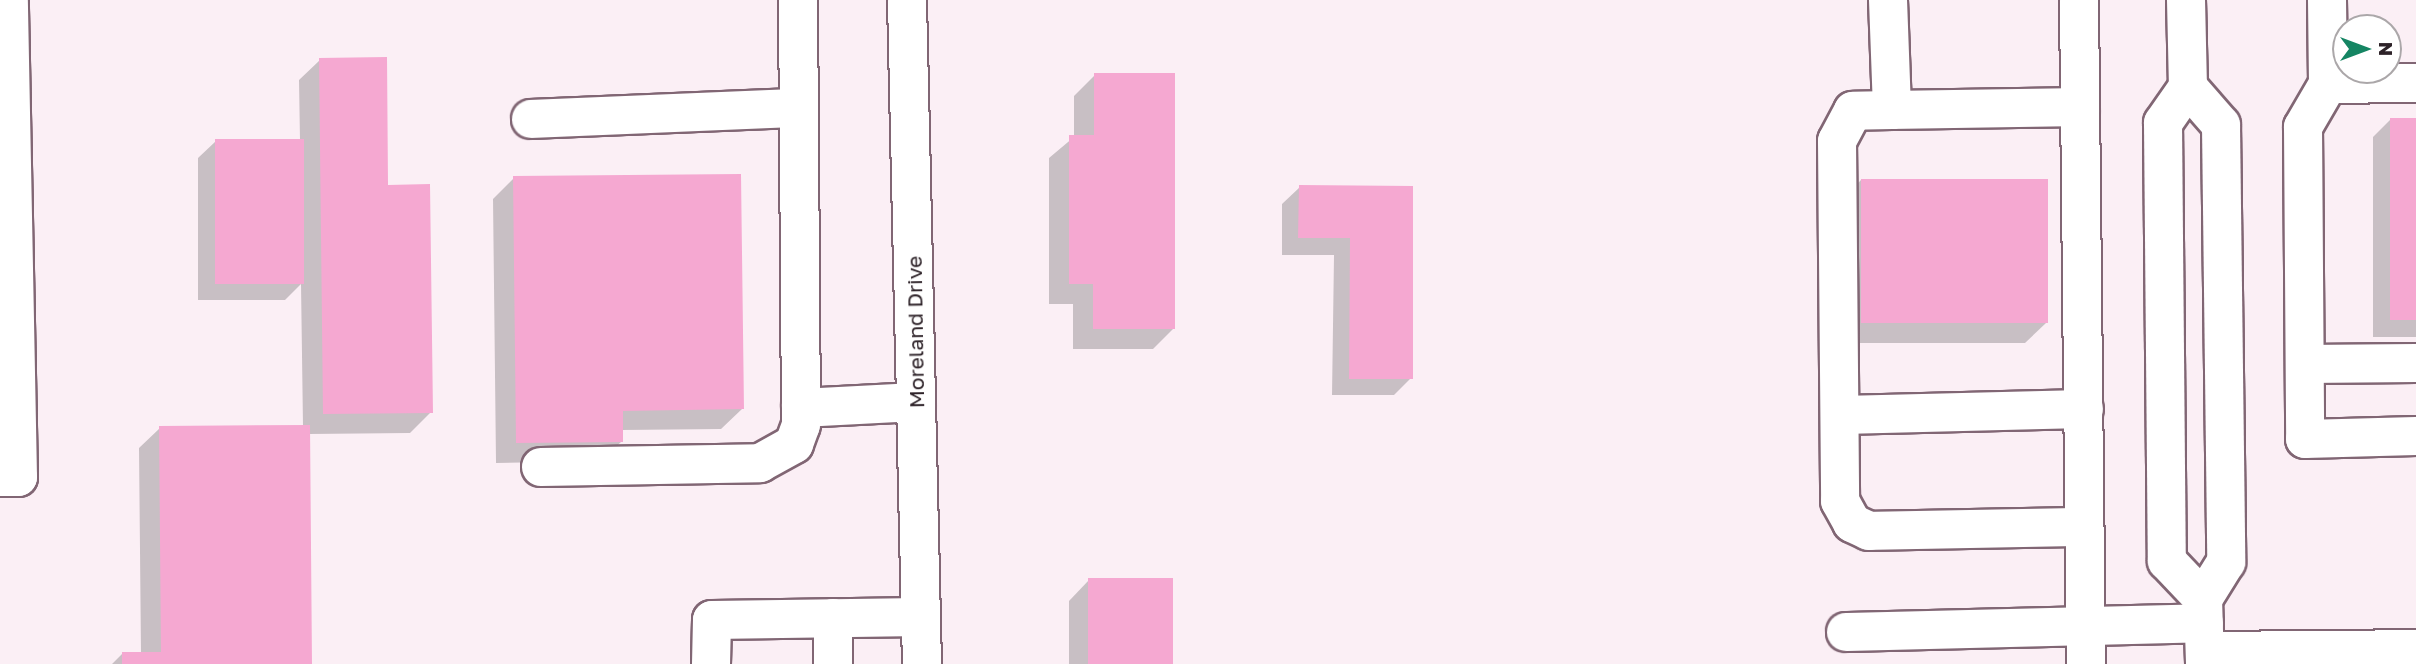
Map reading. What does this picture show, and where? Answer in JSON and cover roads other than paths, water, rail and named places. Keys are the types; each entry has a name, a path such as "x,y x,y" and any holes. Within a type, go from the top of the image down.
{"street":[{"path":"0,477 18,477 6,169 9,0"},
{"path":"541,467 760,463 794,444 801,408 798,0"},
{"name":"Moreland Drive","path":"907,0 922,664"},
{"path":"1888,0 1892,110"},
{"path":"2079,0 2086,664"},
{"path":"2186,0 2188,86 2163,123 2166,561 2204,634"},
{"path":"2327,0 2328,83 2303,127 2305,439 2416,436"},
{"path":"2328,83 2416,83"},
{"path":"2188,86 2221,124 2226,562 2204,634"},
{"path":"2080,107 1853,111 1837,141 1840,502 1852,523 1869,531 2084,527"},
{"path":"531,119 799,108"},
{"path":"2165,336 2224,335"},
{"path":"2305,364 2416,363"},
{"path":"801,408 916,402"},
{"path":"1841,415 2084,409"},
{"path":"712,664 712,620 921,617"},
{"path":"833,618 833,664"},
{"path":"1846,632 2086,625 2416,649"}]}
